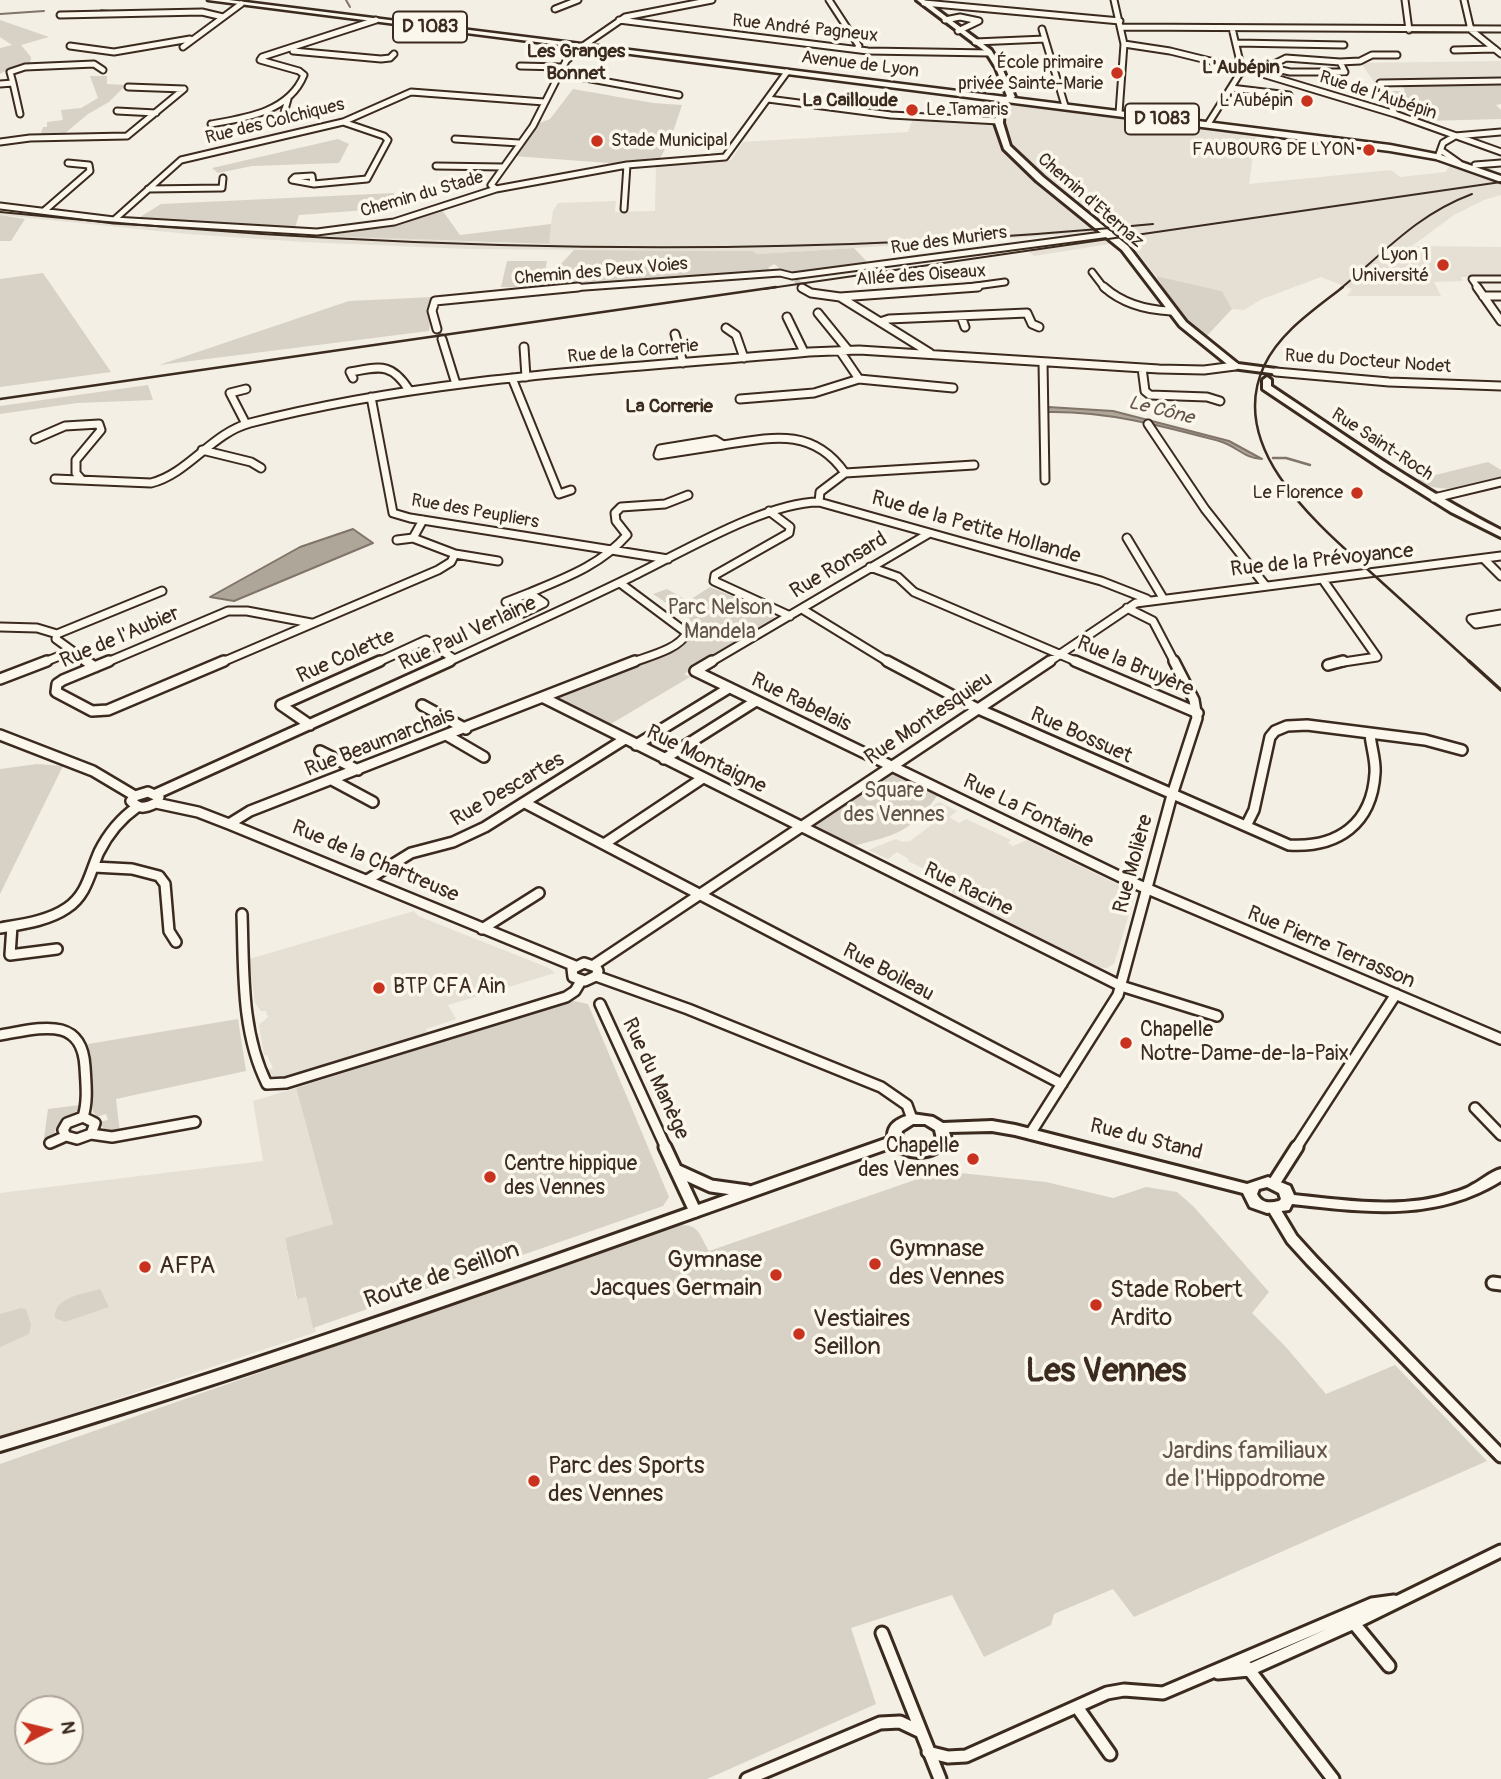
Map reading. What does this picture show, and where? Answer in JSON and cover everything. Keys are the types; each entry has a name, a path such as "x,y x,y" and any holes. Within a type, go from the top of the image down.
{"main road":[{"name":"Avenue de Lyon","path":"212,0 1440,154 1501,178"}],"street":[{"path":"555,9 578,0"},
{"path":"496,189 491,185 533,126 558,73 583,46 619,20 712,0"},
{"path":"829,0 859,46 857,50"},
{"path":"1114,0 1124,44 1119,113"},
{"path":"1405,0 1409,30"},
{"path":"1464,0 1471,30 1501,54"},
{"path":"922,1 1120,24 1232,28 1501,29"},
{"path":"786,72 768,99 891,115 999,121 1001,102 1011,97 1011,91 990,53 922,1"},
{"path":"183,47 241,4"},
{"path":"202,12 223,17"},
{"path":"60,15 230,12"},
{"path":"945,20 960,17 979,21 958,31"},
{"path":"284,113 288,99 304,79 304,75 260,60 376,20"},
{"name":"Rue André Pagneux","path":"619,20 857,50 990,53"},
{"path":"1208,124 1242,68 1232,28"},
{"path":"1042,29 1065,106"},
{"path":"975,42 1045,39"},
{"path":"70,46 84,51 124,51 190,40"},
{"path":"1236,43 1344,45"},
{"name":"Rue de l'Aubépin","path":"1124,44 1170,51 1242,68 1395,114 1501,152"},
{"path":"349,55 356,49"},
{"path":"1454,50 1495,49"},
{"path":"285,50 381,59 390,58 394,54"},
{"path":"288,57 293,51"},
{"path":"1268,67 1286,58 1340,62 1360,61 1372,55 1398,55"},
{"path":"1242,68 1268,67 1290,72 1345,72 1340,62"},
{"path":"20,114 10,72 25,67 94,64 103,70"},
{"path":"520,65 562,67"},
{"path":"558,73 679,95"},
{"path":"1395,114 1380,83 1501,81"},
{"path":"0,84 13,83"},
{"path":"0,142 30,138 127,136 184,89 128,87"},
{"path":"1231,88 1289,95"},
{"name":"Rue des Colchiques","path":"114,220 181,160 343,122 411,92 544,102"},
{"path":"211,124 251,116 288,99"},
{"name":"Chemin du Stade","path":"0,205 114,220 259,230 344,230 394,222 496,189 627,165 725,157 768,99"},
{"path":"117,111 156,113"},
{"name":"Chemin d'Eternaz","path":"999,121 1007,147 1040,179 1125,248 1171,310 1194,334 1235,366 1252,369"},
{"path":"313,183 367,178 388,140 384,136 343,122"},
{"path":"1440,154 1443,143 1455,136 1501,132"},
{"path":"455,139 519,143"},
{"path":"44,211 90,171 89,165 68,163"},
{"path":"1475,165 1501,163"},
{"path":"624,209 627,165"},
{"path":"436,166 503,167"},
{"path":"148,189 222,188 223,178"},
{"name":"Rue des Muriers","path":"794,278 1110,234"},
{"path":"1092,272 1098,282 1128,304 1171,310"},
{"name":"Chemin des Deux Voies","path":"437,330 432,311 435,301 447,298 682,278 780,273 794,278"},
{"path":"1501,279 1472,279 1501,321"},
{"name":"Allée des Oiseaux","path":"840,297 990,286 1005,282"},
{"path":"802,288 811,293 840,297 932,354"},
{"path":"1483,296 1501,296"},
{"path":"818,313 822,315 859,380"},
{"path":"880,322 889,319 1027,313 1032,324 1039,327"},
{"path":"961,316 965,327"},
{"path":"787,317 804,352"},
{"path":"726,328 736,335 744,358"},
{"path":"675,334 683,363"},
{"path":"442,339 456,384"},
{"path":"524,347 526,377"},
{"name":"Rue de la Correrie","path":"55,479 151,483 164,480 217,439 246,424 272,416 409,390 512,378 804,352 844,351 1142,368 1204,370 1235,366"},
{"path":"1043,362 1045,480"},
{"path":"1142,368 1145,391 1150,395 1207,397 1220,401"},
{"path":"353,378 349,372 392,369 398,372 409,390"},
{"name":"Rue du Docteur Nodet","path":"1252,369 1389,382 1501,386"},
{"name":"Rue du Docteur Nodet","path":"1252,369 1267,380"},
{"path":"1267,380 1276,372"},
{"path":"512,378 559,494 571,490"},
{"path":"740,399 814,393 859,380 877,383 940,384 953,388"},
{"name":"Rue Saint-Roch","path":"1267,380 1266,387 1293,406 1434,498 1501,534"},
{"path":"246,388 230,393 246,424"},
{"name":"Rue des Peupliers","path":"371,397 393,513 669,559"},
{"path":"35,439 44,431 83,423 99,424 101,430 77,455 73,464 74,473 82,480"},
{"path":"1148,424 1205,509 1265,585"},
{"path":"723,445 715,440 660,449 658,455 792,437 811,443 838,459 845,473"},
{"path":"202,450 251,462 261,468"},
{"path":"820,502 820,492 845,473 974,466"},
{"path":"1434,498 1501,482"},
{"path":"528,592 598,561 614,551 627,535 616,521 615,513 621,507 668,504 678,502 688,495"},
{"name":"Rue de la Petite Hollande","path":"793,504 820,502 1101,581 1147,599"},
{"name":"Rue Paul Verlaine","path":"156,799 769,511 793,504"},
{"path":"769,511 790,527 789,533 715,575 714,581 790,616"},
{"path":"413,538 423,520"},
{"name":"Rue Ronsard","path":"695,671 928,534"},
{"path":"397,540 413,538 455,554 498,561"},
{"path":"1128,538 1163,598"},
{"name":"Rue de l'Aubier","path":"311,623 236,610 63,680 57,684 56,692 92,711 108,710 438,570 451,562 455,554"},
{"name":"Rue de la Prévoyance","path":"1147,599 1323,580 1501,556"},
{"path":"1484,559 1501,576"},
{"name":"Rue la Bruyère","path":"870,567 898,578 914,592 1198,713"},
{"path":"1323,580 1377,657 1328,665"},
{"name":"Rue Beaumarchais","path":"229,824 250,811 467,729 673,646 684,639 687,633 683,628 620,583"},
{"path":"0,627 37,628 57,634 162,591"},
{"name":"Rue Montesquieu","path":"594,965 1127,608 1147,599"},
{"name":"Rue Bossuet","path":"802,608 919,680 976,708 1246,825"},
{"path":"1127,608 1153,621 1194,700 1198,713"},
{"path":"1501,614 1471,620 1476,624 1501,620"},
{"path":"57,634 56,639 95,667"},
{"name":"Rue Colette","path":"310,725 277,703 426,640 454,659"},
{"path":"0,679 72,650"},
{"name":"Rue Rabelais","path":"695,671 892,766"},
{"path":"636,745 729,688"},
{"name":"Rue Montaigne","path":"544,698 799,826"},
{"path":"664,759 755,701"},
{"path":"422,705 467,729"},
{"name":"Rue Molière","path":"1030,1134 1121,986 1172,795 1198,713"},
{"path":"1370,734 1375,772 1372,796 1362,818 1343,837 1305,848 1289,845 1246,825 1254,810 1270,737 1275,731 1298,725 1425,740 1462,750"},
{"path":"0,735 93,771 135,796"},
{"path":"448,736 484,757"},
{"name":"Rue Descartes","path":"367,880 411,853 453,842 525,803 625,739"},
{"path":"320,751 358,770"},
{"name":"Rue La Fontaine","path":"892,766 1148,889"},
{"path":"604,844 703,778"},
{"path":"332,780 373,802"},
{"path":"148,792 156,799 145,808 136,807 131,801 135,796 148,792"},
{"name":"Rue de la Chartreuse","path":"156,799 229,824 575,966"},
{"name":"Rue Boileau","path":"525,803 1062,1084"},
{"path":"0,928 36,920 63,910 76,901 116,826 136,807"},
{"name":"Rue Racine","path":"799,826 1121,986 1217,1016"},
{"path":"94,867 132,869 159,876 165,884 169,931 176,942"},
{"name":"Rue Pierre Terrasson","path":"1148,889 1501,1039"},
{"path":"482,929 539,893"},
{"path":"242,914 249,1015 257,1070 267,1084 286,1083 566,997 575,991 581,981 596,976 688,1009 881,1087 907,1104 912,1119"},
{"path":"12,926 10,955 57,949"},
{"path":"581,981 571,975 575,966 584,963 594,965 598,969 596,976"},
{"path":"1274,1183 1396,994"},
{"name":"Rue du Manège","path":"600,1004 695,1211"},
{"path":"0,1035 52,1028 63,1029 75,1037 83,1046 87,1107 83,1117"},
{"path":"1475,1108 1501,1135"},
{"path":"66,1136 64,1126 83,1117 95,1123 91,1134"},
{"path":"940,1128 944,1139 937,1149 930,1152 914,1152 895,1141 898,1125 912,1119 928,1120 940,1128 992,1126 1030,1134"},
{"path":"50,1143 66,1136 77,1139 91,1134 112,1137 195,1122"},
{"name":"Rue du Stand","path":"1030,1134 1251,1190 1255,1203 1274,1209"},
{"name":"Route de Seillon","path":"0,1445 83,1421 305,1348 895,1141"},
{"name":"Rue du Manège","path":"676,1170 696,1182 717,1189 749,1192"},
{"path":"1289,1199 1378,1207 1432,1204 1476,1192 1501,1174"},
{"path":"1251,1190 1257,1184 1274,1183 1285,1190 1289,1199"},
{"path":"1289,1199 1284,1206 1274,1209 1292,1239 1501,1456"},
{"path":"928,1752 948,1757 967,1756 1107,1693 1124,1690 1163,1693 1209,1674 1245,1665 1394,1601 1501,1551"},
{"path":"1350,1619 1389,1666"},
{"path":"882,1633 940,1779"},
{"path":"1245,1665 1333,1779"},
{"path":"1077,1707 1110,1754"},
{"path":"747,1779 880,1723 900,1722 919,1731"}],"shaded area":[{"path":"1501,61 1501,79 1374,82 1361,63"},
{"path":"1011,103 1256,134 1249,184 1391,170 1400,177 1446,172 1450,164 1471,170 1501,182 1501,195 1454,215 1412,246 1501,247 1501,277 1461,277 1463,281 1434,282 1441,296 1347,296 1352,289 1321,277 1262,299 1244,310 1232,309 1222,291 1156,276 1128,241 1034,256 1024,247 1110,232 757,254 753,251 469,249 304,242 188,234 0,215 0,208 233,231 548,245 553,211 558,203 616,201 615,212 655,211 656,164 731,160 743,142 908,132 913,119 993,124 1002,148 1034,180 1093,227 1105,226 1045,180 1012,147 1003,126 1002,116 1004,106"},
{"path":"1048,407 1113,411 1229,441 1262,459 1250,457 1225,443 1177,430 1092,414 1048,412"},
{"path":"353,529 373,543 234,601 210,597 300,547"},
{"path":"939,802 957,811 949,817 959,823 966,819 1011,840 1008,843 1013,846 1027,840 1129,890 1133,901 1114,964 1107,968 1095,967 952,896 952,891 961,883 953,883 908,861 909,859 897,852 888,859 868,850 896,839 902,842 910,841 930,826 928,824 931,821 926,819 933,806"},
{"name":"BTP CFA Ain","path":"414,911 418,916 549,968 555,973 448,1005 456,1019 426,1029 428,1032 287,1076 274,1076 265,1071 273,1068 267,1055 264,1055 259,1025 268,1017 266,1011 261,1011 255,1003 249,959"},
{"name":"AFPA","path":"296,1088 333,1224 285,1238 296,1298 306,1297 316,1332 0,1438 0,1193 263,1161 253,1101"}],"green space":[{"path":"0,20 49,37 21,45 31,57 30,66 12,67 0,74 0,48 12,45 0,37"},
{"path":"90,76 107,76 107,84 126,85 109,102 88,114 63,135 40,136 43,127 47,127 47,122 63,120 61,110 81,108 98,98"},
{"path":"1501,84 1501,104 1496,105 1501,110 1501,119 1424,121 1406,115 1416,113 1414,106 1394,106 1385,91 1405,91 1402,85"},
{"path":"573,89 653,103 682,105 659,161 622,164 513,156 537,124 550,119"},
{"path":"338,139 349,144 339,163 252,166 218,173 212,168"},
{"path":"394,193 393,208 299,215 294,231 137,219 161,204"},
{"path":"442,210 460,235 551,224 549,244 327,236 394,225"},
{"path":"0,215 25,219 11,241 0,241"},
{"path":"854,248 870,265 796,274 785,272 774,264 768,268 773,272 540,288 501,287 507,261 547,261 543,283 574,250 753,251 757,254"},
{"path":"43,273 111,372 0,387 0,279"},
{"path":"1156,276 1222,291 1232,309 1204,339 1174,305"},
{"path":"433,297 429,331 159,365 349,301"},
{"path":"148,385 153,400 77,403 0,414 0,406"},
{"path":"1488,462 1501,470 1501,479 1447,489 1415,480"},
{"name":"Parc Nelson Mandela","path":"710,587 771,612 775,620 684,674 690,677 609,725 560,701 561,695 684,646 695,632 686,622 690,619 653,594 667,589 688,601"},
{"path":"37,764 63,766 0,894 0,769"},
{"name":"Square des Vennes","path":"893,772 939,793 912,824 893,834 853,846 815,825"},
{"name":"Centre hippique des Vennes","path":"574,1001 588,1004 669,1197 663,1206 313,1328 306,1297 297,1299 285,1238 333,1224 296,1088"},
{"path":"238,1019 246,1071 116,1099 120,1133 104,1129 99,1122 108,1120 106,1114 97,1117 93,1112 88,1044"},
{"path":"80,1105 79,1110 64,1119 54,1133 44,1138 48,1109"},
{"name":"Parc des Sports des Vennes","path":"941,1171 1046,1182 1113,1198 1146,1187 1177,1192 1194,1207 1269,1292 1252,1313 1285,1346 1326,1394 1395,1365 1487,1461 1134,1617 1113,1589 1054,1614 1051,1625 984,1657 952,1595 851,1628 876,1704 707,1779 0,1779 0,1464 677,1226 690,1226 700,1235 709,1251"},
{"path":"100,1289 109,1307 65,1322 55,1318 59,1305 64,1301"},
{"path":"26,1309 31,1325 29,1334 0,1347 0,1314"}],"waterway":[{"path":"346,0 350,7"},
{"path":"101,10 120,12"},
{"path":"0,14 44,11"},
{"name":"Le Cône","path":"1273,458 1286,458 1310,465"}],"tunnel":[{"path":"796,280 802,288"}],"railway":[{"path":"764,289 1501,182"},
{"path":"1340,289 1417,224 1472,194"},
{"path":"0,212 288,236 576,247 865,244 1153,224"},
{"path":"0,399 776,287"},
{"path":"1343,287 1288,332 1271,354 1264,366 1255,397 1257,427 1268,456 1285,484 1306,510 1471,663"},
{"path":"1469,661 1501,690"}],"place":[{"name":"École primaire privée Sainte-Marie","path":"1117,73"},
{"name":"L'Aubépin","path":"1307,101"},
{"name":"Le Tamaris","path":"912,110"},
{"name":"Stade Municipal","path":"597,141"},
{"name":"FAUBOURG DE LYON","path":"1369,150"},
{"name":"Lyon 1 Université","path":"1443,265"},
{"name":"Le Florence","path":"1357,493"},
{"name":"BTP CFA Ain","path":"379,988"},
{"name":"Chapelle Notre-Dame-de-la-Paix","path":"1126,1043"},
{"name":"Chapelle des Vennes","path":"973,1159"},
{"name":"Centre hippique des Vennes","path":"490,1177"},
{"name":"Gymnase des Vennes","path":"875,1264"},
{"name":"AFPA","path":"145,1267"},
{"name":"Gymnase Jacques Germain","path":"776,1275"},
{"name":"Stade Robert Ardito","path":"1096,1305"},
{"name":"Vestiaires Seillon","path":"799,1334"},
{"name":"Parc des Sports des Vennes","path":"534,1481"}],"district":[{"name":"Les Granges Bonnet","path":"576,63"},
{"name":"L'Aubépin","path":"1241,68"},
{"name":"La Cailloude","path":"850,101"},
{"name":"La Correrie","path":"669,407"},
{"name":"Les Vennes","path":"1106,1373"}],"park label":[{"name":"Jardins familiaux de l'Hippodrome","path":"1245,1466"}]}
